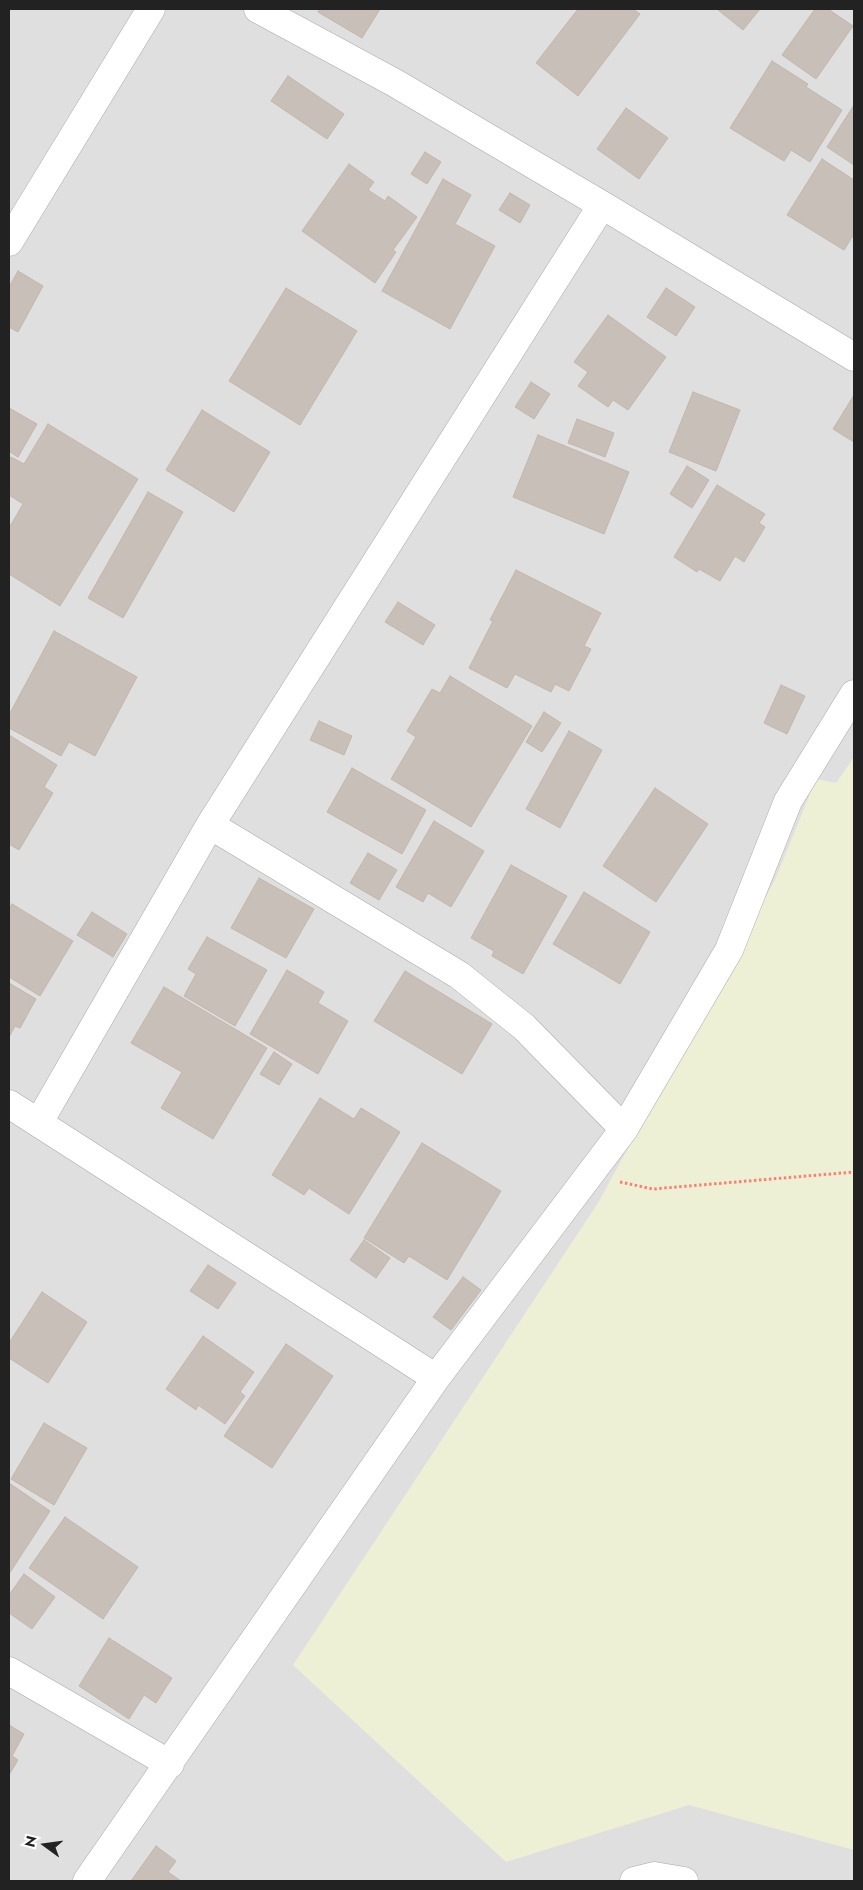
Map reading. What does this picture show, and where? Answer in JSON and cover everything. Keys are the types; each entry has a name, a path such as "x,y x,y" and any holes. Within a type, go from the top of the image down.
{"street":[{"path":"9,242 151,9"},
{"path":"258,9 395,82 854,358"},
{"path":"39,1122 210,825 602,205"},
{"path":"87,1881 436,1378 624,1129 729,950 788,801 854,694"},
{"path":"210,825 459,975 524,1027 624,1129"},
{"path":"9,1104 436,1378"},
{"path":"9,1671 170,1764"},
{"path":"634,1881 654,1876 684,1881"}],"path":[{"path":"590,1175 653,1190 854,1172"}],"shaded area":[{"path":"9,9 854,9 854,1881 9,1881"}],"green space":[{"path":"854,757 854,1850 689,1805 506,1862 293,1665 598,1203 775,880 816,779 836,783"}],"building":[{"path":"320,9 380,9 362,38 318,12"},
{"path":"578,9 633,9 640,14 578,96 536,63"},
{"path":"717,9 760,9 743,30"},
{"path":"815,9 828,9 853,26 816,79 782,55"},
{"path":"772,61 808,84 806,87 842,110 810,162 791,150 784,161 730,128"},
{"path":"288,76 344,114 327,139 271,101"},
{"path":"854,105 854,165 827,147"},
{"path":"626,108 668,138 639,179 597,149"},
{"path":"425,152 441,162 427,184 411,174"},
{"path":"822,159 854,180 854,234 844,250 787,215"},
{"path":"349,164 374,182 368,190 385,201 388,196 417,217 393,250 396,252 375,283 302,231"},
{"path":"443,179 471,195 455,224 495,246 450,329 382,291"},
{"path":"510,193 530,205 520,223 499,210"},
{"path":"18,271 43,286 18,332 9,327 9,287"},
{"path":"286,288 357,331 300,425 229,381"},
{"path":"666,288 695,307 676,336 647,317"},
{"path":"608,315 666,357 628,410 613,400 608,407 578,386 588,372 574,362"},
{"path":"531,382 550,394 534,419 515,407"},
{"path":"693,392 740,410 716,471 669,452"},
{"path":"854,395 854,442 833,429"},
{"path":"9,408 37,424 18,457 10,452 9,455"},
{"path":"202,410 270,452 234,512 166,470"},
{"path":"577,419 614,433 605,457 568,443"},
{"path":"48,424 138,479 60,606 9,574 9,528 23,504 9,495 9,460 11,457 24,464"},
{"path":"538,435 629,472 604,534 513,497"},
{"path":"687,466 709,480 692,508 670,494"},
{"path":"717,485 765,514 759,523 765,527 744,562 735,556 720,581 699,569 697,572 674,557"},
{"path":"148,492 183,512 123,618 88,598"},
{"path":"516,570 601,613 584,646 591,649 569,691 555,684 551,692 515,674 507,688 469,668 493,621 490,620"},
{"path":"398,602 435,625 423,645 385,622"},
{"path":"54,631 137,677 95,756 69,742 61,756 9,728 9,715"},
{"path":"450,676 532,726 471,827 391,779 416,737 407,731 432,689 440,693"},
{"path":"781,685 805,696 787,734 764,723"},
{"path":"544,712 561,723 542,752 526,742"},
{"path":"319,721 352,736 344,755 310,740"},
{"path":"569,731 602,750 560,828 526,809"},
{"path":"9,735 57,765 44,787 53,793 19,850 9,844"},
{"path":"352,768 426,810 402,854 327,812"},
{"path":"655,788 708,824 656,902 603,866"},
{"path":"434,821 484,851 451,907 428,893 423,902 396,887"},
{"path":"368,853 397,870 379,900 350,883"},
{"path":"511,865 567,896 523,974 492,956 494,951 471,938"},
{"path":"259,878 314,909 286,958 231,928"},
{"path":"584,892 650,932 620,984 553,944"},
{"path":"12,904 73,941 40,996 9,977 9,909"},
{"path":"92,912 127,934 113,957 77,935"},
{"path":"207,937 267,970 235,1026 184,996 196,974 188,969"},
{"path":"287,970 324,992 318,1003 348,1021 318,1074 250,1034"},
{"path":"405,971 492,1024 462,1074 374,1021"},
{"path":"9,983 36,999 20,1028 15,1026 9,1037"},
{"path":"164,987 267,1048 213,1139 161,1108 182,1072 131,1043"},
{"path":"274,1052 292,1064 279,1085 260,1074"},
{"path":"320,1098 354,1119 361,1108 400,1132 349,1214 309,1188 304,1195 272,1175"},
{"path":"422,1143 501,1191 447,1280 409,1256 404,1263 364,1238"},
{"path":"364,1240 390,1258 376,1278 350,1260"},
{"path":"208,1265 236,1283 218,1309 190,1291"},
{"path":"463,1277 481,1290 451,1330 433,1317"},
{"path":"42,1292 87,1322 48,1383 9,1358 9,1343"},
{"path":"203,1336 254,1372 240,1392 245,1396 225,1424 198,1405 196,1410 166,1389"},
{"path":"286,1344 333,1376 272,1468 224,1436"},
{"path":"44,1423 87,1448 54,1505 11,1479"},
{"path":"9,1483 50,1511 9,1574"},
{"path":"65,1517 138,1567 103,1619 29,1568"},
{"path":"24,1574 55,1597 32,1629 9,1613 9,1595"},
{"path":"109,1638 172,1678 156,1703 144,1695 129,1719 79,1686"},
{"path":"9,1725 24,1734 12,1756 18,1760 9,1775"},
{"path":"156,1846 176,1861 168,1872 181,1881 131,1881"}]}
